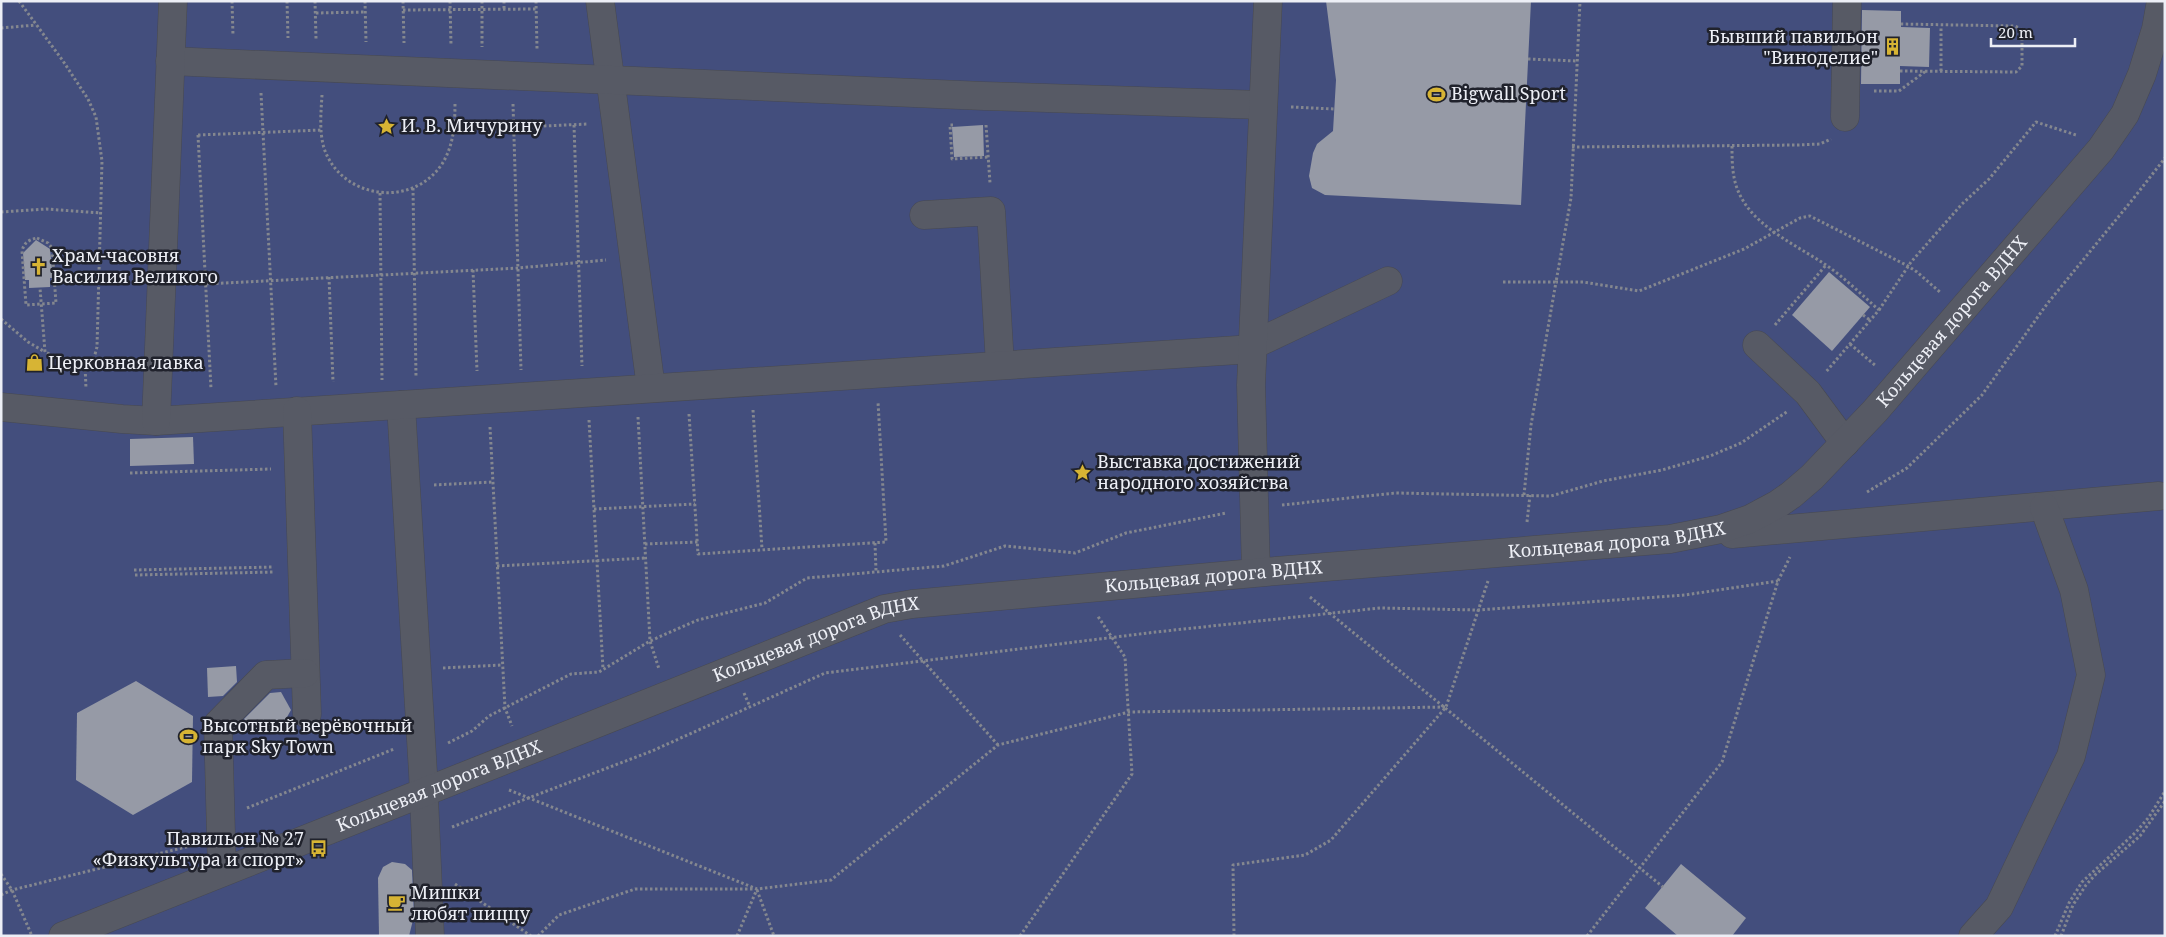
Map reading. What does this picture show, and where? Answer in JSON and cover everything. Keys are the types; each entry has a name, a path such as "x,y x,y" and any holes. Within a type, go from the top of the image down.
{"street":[{"path":"156,421 173,1"},
{"path":"600,1 634,257 644,389"},
{"path":"1256,572 1251,385 1268,1"},
{"path":"1845,103 1847,1"},
{"name":"Кольцевая дорога ВДНХ","path":"63,936 884,609 912,604 1256,572 1670,539 1721,529 1750,519 1778,504 1802,486 1845,443 1973,299 2101,149 2125,114 2140,81 2156,29 2160,1"},
{"path":"170,61 274,66 319,78 366,70 404,71 984,96 1263,105"},
{"path":"924,215 991,211 1000,365"},
{"path":"1,407 156,421 1253,347 1388,281"},
{"path":"1757,345 1808,393 1845,443"},
{"path":"400,405 424,792 430,936"},
{"path":"287,412 299,468 307,714"},
{"path":"1670,539 2160,496"},
{"path":"1973,936 1999,907 2071,756 2091,675 2074,590 2044,507"},
{"path":"222,872 218,724 266,675 305,672"}],"path":[{"path":"1,319 22,338 45,352 71,363 85,364 93,359 97,347 102,161 96,117 88,99 64,61 19,1"},
{"path":"232,1 232,64"},
{"path":"287,1 263,132 271,281 287,412"},
{"path":"315,1 322,130 326,153 338,172 356,186 380,193 396,193 413,188 427,181 441,166 452,143 463,74 482,10 482,1"},
{"path":"365,1 366,70"},
{"path":"403,1 404,71"},
{"path":"450,1 450,10 463,74"},
{"path":"504,1 504,10"},
{"path":"522,397 514,127 525,77 536,1"},
{"path":"1524,495 1531,425 1571,198 1580,1"},
{"path":"403,10 536,9"},
{"path":"316,13 366,12"},
{"path":"1900,71 2016,72 2022,66 2022,33 2020,28 2014,26 1901,24"},
{"path":"1,28 36,25"},
{"path":"1941,26 1941,71"},
{"path":"1528,59 1576,61"},
{"path":"1845,103 1899,91 1926,71"},
{"path":"1263,105 1334,109"},
{"path":"454,130 616,122"},
{"path":"978,124 986,122 985,134 991,211"},
{"path":"1,894 221,828 421,744 436,748 472,731 489,716 571,674 599,672 650,641 698,620 764,603 807,578 944,566 1005,546 1075,553 1126,533 1253,508 1395,493 1551,496 1603,481 1662,470 1710,456 1741,443 1776,419 1808,393 1879,310 1908,266 1962,204 1989,180 2036,122 2082,137"},
{"path":"574,124 578,262 603,670"},
{"path":"960,124 950,125 952,159 988,157"},
{"path":"167,135 322,130"},
{"path":"198,135 213,417"},
{"path":"1572,147 1798,145"},
{"path":"1732,146 1734,178 1742,198 1750,211 1773,232 1826,265 1879,310"},
{"path":"1861,496 1907,468 1982,395 2047,304 2134,199 2165,158"},
{"path":"400,405 414,273 413,188"},
{"path":"380,193 380,275 400,405"},
{"path":"1,212 46,209 101,212"},
{"path":"1503,282 1583,282 1639,291 1744,249 1800,218 1810,216 1908,266 1946,297"},
{"path":"37,238 48,243 52,248 56,303 41,304 26,305 22,251 24,245 29,240 37,238"},
{"path":"206,284 518,268 634,257"},
{"path":"1757,345 1826,265"},
{"path":"473,270 493,482 505,708 514,729"},
{"path":"329,278 334,409"},
{"path":"40,288 45,352"},
{"path":"1793,304 1798,308"},
{"path":"1863,315 1870,320"},
{"path":"1850,344 1881,371"},
{"path":"687,386 698,554 875,543 886,542 877,373"},
{"path":"752,382 762,549"},
{"path":"644,389 643,507 650,641 662,678"},
{"path":"187,464 188,472"},
{"path":"156,465 156,472"},
{"path":"167,465 167,472"},
{"path":"177,465 177,472"},
{"path":"135,466 136,473"},
{"path":"146,466 146,473"},
{"path":"130,473 299,468"},
{"path":"406,487 493,482"},
{"path":"1527,527 1530,496"},
{"path":"594,509 696,504"},
{"path":"1587,936 1722,762 1778,581 1794,549 1822,527"},
{"path":"645,544 698,542"},
{"path":"875,543 876,571"},
{"path":"498,566 646,558"},
{"path":"134,570 302,569"},
{"path":"135,575 302,569"},
{"path":"1234,936 1233,865 1305,855 1331,840 1446,707 1490,575"},
{"path":"426,836 652,751 826,673 1112,637 1380,608 1478,610 1684,595 1778,581"},
{"path":"1309,596 1663,886"},
{"path":"1020,936 1132,774 1125,657 1092,608"},
{"path":"899,633 998,745"},
{"path":"417,670 502,665"},
{"path":"538,936 559,915 635,890 757,889 831,880 998,745 1129,712 1446,707"},
{"path":"505,788 757,889 774,936"},
{"path":"2055,936 2069,903 2082,882 2136,832 2149,817 2165,791"},
{"path":"2061,936 2070,910 2086,885 2140,836 2165,801"},
{"path":"427,867 531,936"},
{"path":"1,874 12,890 32,936"},
{"path":"737,936 757,889"}],"shaded area":[{"name":"Выставка достижений народного хозяйства","path":"1,1 2165,1 2165,936 1,936"}],"building":[{"path":"1326,1 1531,1 1521,205 1325,195 1312,188 1309,176 1313,153 1317,144 1333,131 1336,80"},
{"name":"Бывший павильон \"Виноделие\"","path":"1862,10 1901,11 1901,27 1930,28 1929,67 1900,66 1900,84 1861,84"},
{"path":"983,125 984,156 954,157 952,127"},
{"name":"Храм-часовня Василия Великого","path":"36,240 50,249 53,278 50,278 50,287 29,288 29,280 25,280 23,253"},
{"path":"1829,272 1870,307 1832,351 1792,315"},
{"path":"193,437 194,464 130,466 130,439"},
{"path":"236,666 237,682 223,696 208,697 207,668"},
{"path":"136,681 193,716 192,782 133,815 76,780 77,713"},
{"path":"281,692 291,710 282,726 272,733 253,733 244,719 270,693"},
{"name":"Мишки любят пиццу","path":"392,862 405,864 412,870 414,916 409,936 379,936 378,878 383,867"},
{"path":"1681,864 1746,918 1732,936 1678,936 1645,908"}],"place":[{"name":"Бывший павильон \"Виноделие\"","path":"1892,47"},
{"name":"Bigwall Sport","path":"1437,94"},
{"name":"И. В. Мичурину","path":"387,126"},
{"name":"Храм-часовня Василия Великого","path":"38,266"},
{"name":"Церковная лавка","path":"34,363"},
{"name":"Выставка достижений народного хозяйства","path":"1083,472"},
{"name":"Высотный верёвочный парк Sky Town","path":"188,736"},
{"name":"Павильон № 27 «Физкультура и спорт»","path":"318,849"},
{"name":"Мишки любят пиццу","path":"397,903"}]}
